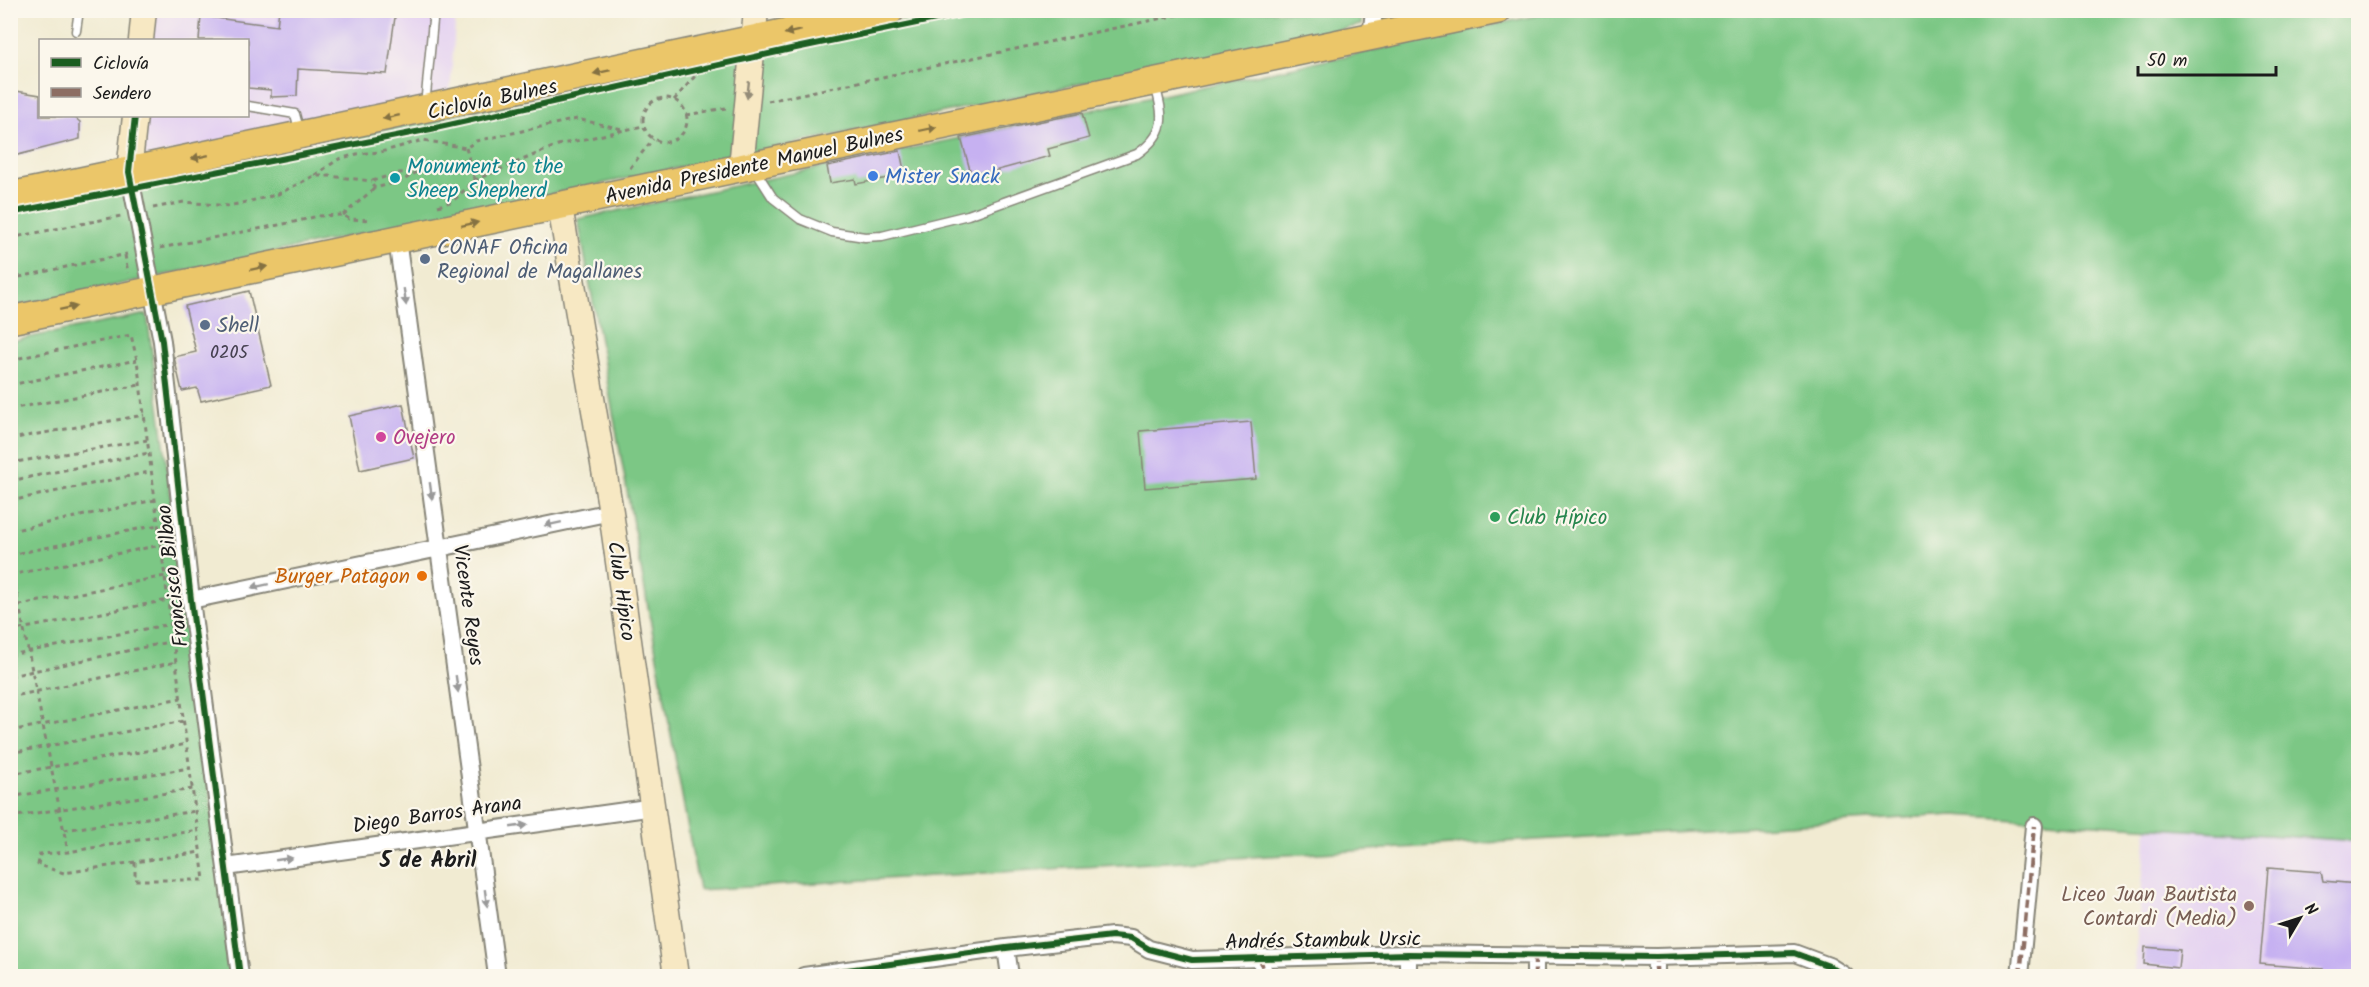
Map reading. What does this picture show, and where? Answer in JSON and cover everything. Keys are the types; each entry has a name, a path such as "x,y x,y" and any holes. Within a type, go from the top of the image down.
{"main road":[{"path":"10,196 891,10"},
{"name":"Avenida Presidente Manuel Bulnes","path":"10,320 153,290 388,230 560,206 1155,82 1372,24 1498,10"}],"street":[{"path":"141,39 144,10"},
{"path":"746,166 747,105 756,10"},
{"path":"129,172 135,117"},
{"name":"Francisco Bilbao","path":"129,172 162,341 191,600 240,976"},
{"name":"Club Hípico","path":"560,206 611,512 676,976"},
{"name":"Vicente Reyes","path":"388,230 439,548 497,976"},
{"path":"191,600 611,512"},
{"name":"Diego Barros Arana","path":"226,867 654,807"},
{"path":"2020,976 2034,826"},
{"name":"Andrés Stambuk Ursic","path":"804,976 834,974 1006,948 1112,936 1131,938 1149,949 1192,960 1408,954 1656,957 1794,952 1829,966 1845,976"},
{"path":"1006,948 1010,976"},
{"path":"1408,954 1408,976"},
{"path":"1535,956 1535,976"},
{"path":"1656,957 1656,976"},
{"path":"1260,958 1265,976"}],"lane":[{"path":"76,31 79,10"},
{"path":"424,110 434,10"},
{"path":"746,166 773,198 800,219 815,226 832,232 865,237 898,233 968,215 1137,154 1154,139 1161,123 1163,114 1155,82"},
{"path":"249,106 295,114 301,136"}],"path":[{"path":"686,115 747,105 1201,10"},
{"path":"690,72 701,69"},
{"path":"660,98 674,100 686,115 684,131 673,141 659,142 653,139 643,126 647,106 660,98"},
{"path":"10,238 184,202 229,206 276,195 314,176 339,159 357,154 381,152 423,140 466,148 477,141 577,119 625,130"},
{"path":"436,207 453,201 475,180 558,145 643,126"},
{"path":"466,148 475,180"},
{"path":"314,176 372,180 398,173 417,172 470,161"},
{"path":"343,215 375,188 402,181 417,172"},
{"path":"372,180 375,188"},
{"path":"10,279 318,216 343,215 349,219 388,230"},
{"path":"10,360 131,335 140,384 204,880 135,880 135,862"},
{"path":"10,385 136,360"},
{"path":"10,408 140,384"},
{"path":"10,439 144,415"},
{"path":"10,463 147,440"},
{"path":"10,481 149,453"},
{"path":"10,501 148,472"},
{"path":"10,531 155,500"},
{"path":"68,852 10,557 158,525"},
{"path":"12,575 161,545"},
{"path":"10,607 165,576"},
{"path":"10,631 168,600"},
{"path":"10,655 171,624"},
{"path":"10,676 174,641"},
{"path":"10,697 176,662"},
{"path":"10,731 181,698"},
{"path":"10,753 184,721"},
{"path":"10,774 187,744"},
{"path":"10,797 190,768"},
{"path":"10,817 193,789"},
{"path":"64,830 195,811"},
{"path":"198,830 68,852 40,854 38,865 64,873 201,852"}],"shaded area":[{"path":"153,11 456,11 450,93 141,158 145,117 249,117 249,39 151,39"},
{"name":"Liceo Juan Bautista Contardi (Media)","path":"2147,828 2358,841 2358,976 2196,976 2134,971"}],"green space":[{"path":"951,11 1362,11 1361,25 11,307 10,208"},
{"path":"1381,11 1428,11 1380,21"},
{"name":"Club Hípico","path":"1558,11 2358,11 2358,841 1954,815 699,890 578,219"},
{"path":"147,314 234,976 11,976 11,341"}],"building":[{"path":"279,10 396,10 387,74 298,69 297,96 271,97 271,90 249,88 249,39 199,39 201,16 277,26"},
{"path":"10,90 39,95 39,117 74,117 80,122 80,139 10,157"},
{"path":"1082,113 1089,138 1048,149 1050,156 972,177 961,138"},
{"path":"900,151 905,175 856,184 855,179 830,183 827,166"},
{"path":"249,291 271,385 201,401 197,388 182,391 174,357 196,352 185,306"},
{"name":"Ovejero","path":"403,404 414,458 360,470 349,416"},
{"path":"1251,422 1256,479 1145,488 1140,431"},
{"path":"2268,868 2321,872 2323,881 2358,884 2358,976 2322,973 2323,969 2260,964"},
{"path":"2145,947 2180,950 2178,968 2144,964"}],"marked path":[{"path":"2020,976 2034,826"},
{"path":"1535,956 1535,976"},
{"path":"1656,957 1656,976"},
{"path":"1260,958 1265,976"}],"cycle path":[{"name":"Ciclovía Bulnes","path":"10,213 431,129 979,10"},
{"path":"135,117 129,172 162,341 191,600 240,976"},
{"path":"804,976 1112,936 1131,938 1149,949 1192,960 1408,954 1656,957 1794,953 1829,966 1845,976"}],"place":[{"name":"Mister Snack","path":"873,176"},
{"name":"Monument to the Sheep Shepherd","path":"395,178"},
{"name":"CONAF Oficina Regional de Magallanes","path":"425,259"},
{"name":"Shell","path":"205,325"},
{"name":"Ovejero","path":"381,437"},
{"name":"Club Hípico","path":"1495,517"},
{"name":"Burger Patagon","path":"422,576"},
{"name":"Liceo Juan Bautista Contardi (Media)","path":"2249,906"}],"district":[{"name":"5 de Abril","path":"428,859"}]}
